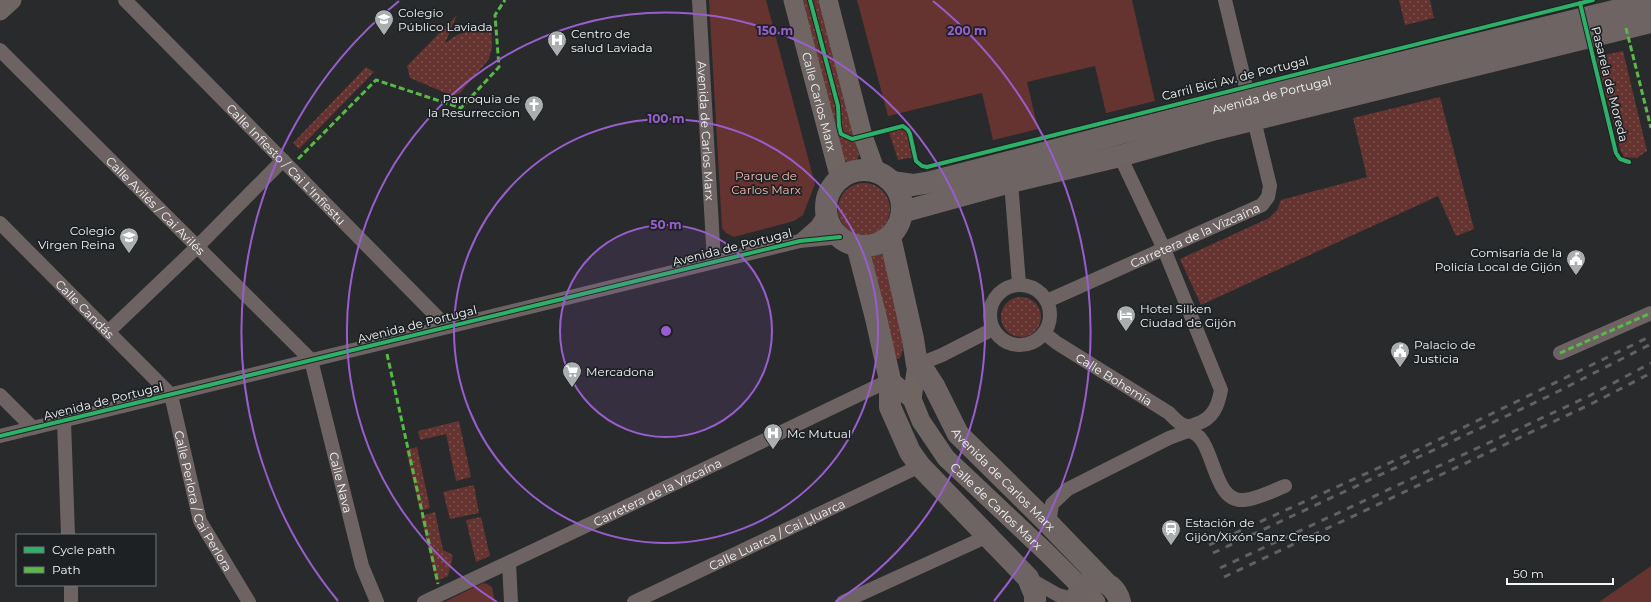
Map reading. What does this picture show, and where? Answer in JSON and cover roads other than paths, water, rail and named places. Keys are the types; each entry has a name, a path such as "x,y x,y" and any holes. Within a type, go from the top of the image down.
{"main road":[{"path":"0,12 12,0"},
{"name":"Calle Carlos Marx","path":"793,0 840,179"},
{"path":"828,0 863,136 884,177 898,191 902,203 902,212 899,225 890,237 872,246 848,241 831,227 826,211 828,199 832,189 840,179 855,172 865,170 884,177"},
{"name":"Avenida de Portugal","path":"884,177 913,185 931,182 1251,111 1622,13 1651,2"},
{"name":"Avenida de Portugal","path":"1622,13 1651,22"},
{"name":"Avenida de Portugal","path":"902,212 1011,182 1120,156 1251,111"},
{"path":"890,237 912,332 917,364 912,399"},
{"path":"848,241 876,318 890,380 890,407 910,452 920,466 1028,578 1035,595 1035,602"},
{"name":"Avenida de Carlos Marx","path":"917,364 925,372 934,386 958,434 1049,524 1088,597 1112,586 1118,593 1120,602"},
{"name":"Calle de Carlos Marx","path":"890,380 912,399 921,421 946,458 1047,553 1088,597"}],"street":[{"name":"Calle Infiesto / Cai L'Infiestu","path":"125,0 448,327"},
{"name":"Avenida de Carlos Marx","path":"699,0 714,262"},
{"name":"Carretera de la Vizcaína","path":"1047,301 1262,205 1268,197 1270,186 1225,0"},
{"name":"Calle Avilés / Cai Avilés","path":"0,50 311,360"},
{"path":"1049,524 1052,504 1068,489 1169,438 1193,428 1210,417 1218,404 1221,390 1164,249 1120,156"},
{"path":"108,332 197,247 283,160"},
{"path":"1011,182 1019,284"},
{"name":"Avenida de Portugal","path":"800,241 817,226 826,211"},
{"name":"Calle Candás","path":"0,223 171,394"},
{"name":"Avenida de Portugal","path":"0,436 800,241 848,241"},
{"path":"1019,284 1032,286 1040,291 1047,301 1051,313 1049,324 1044,333 1035,342 1024,345 1014,345 1005,341 993,329 990,320 992,302 998,293 1007,287 1019,284"},
{"path":"1560,353 1651,313"},
{"path":"917,364 942,355 993,329"},
{"name":"Calle Bohemia","path":"1044,333 1057,343 1193,428 1203,443 1224,491 1231,497 1243,500 1250,499 1265,495 1285,486"},
{"name":"Calle Nava","path":"311,360 362,566 377,602"},
{"name":"Carretera de la Vizcaína","path":"424,602 509,564 628,505 890,380"},
{"name":"Calle Perlora / Cai Perlora","path":"171,394 200,521 249,602"},
{"path":"0,395 33,428"},
{"path":"1169,413 1173,421 1174,428 1169,438"},
{"path":"64,421 68,534"},
{"name":"Calle Luarca / Cai Ḷḷuarca","path":"634,602 920,466"},
{"path":"843,602 988,536"},
{"path":"509,564 511,602"},
{"path":"1028,578 1058,595 1088,597"},
{"path":"70,586 71,602"}],"railway":[{"path":"1209,545 1409,454 1651,336"},
{"path":"1213,553 1547,397 1651,344"},
{"path":"1220,568 1589,396 1651,363"},
{"path":"1224,577 1593,403 1651,373"}],"place":[{"name":"Colegio Público Laviada","path":"384,36"},
{"name":"Centro de salud Laviada","path":"557,57"},
{"name":"Parroquia de la Resurreccion","path":"534,122"},
{"name":"Colegio Virgen Reina","path":"129,254"},
{"name":"Comisaría de la Policía Local de Gijón","path":"1576,276"},
{"name":"Hotel Silken Ciudad de Gijón","path":"1126,332"},
{"name":"Palacio de Justicia","path":"1400,368"},
{"name":"Mercadona","path":"572,388"},
{"name":"Mc Mutual","path":"773,450"},
{"name":"Estación de Gijón/Xixón Sanz Crespo","path":"1171,546"}],"park label":[{"name":"Parque de Carlos Marx","path":"766,182"}]}
